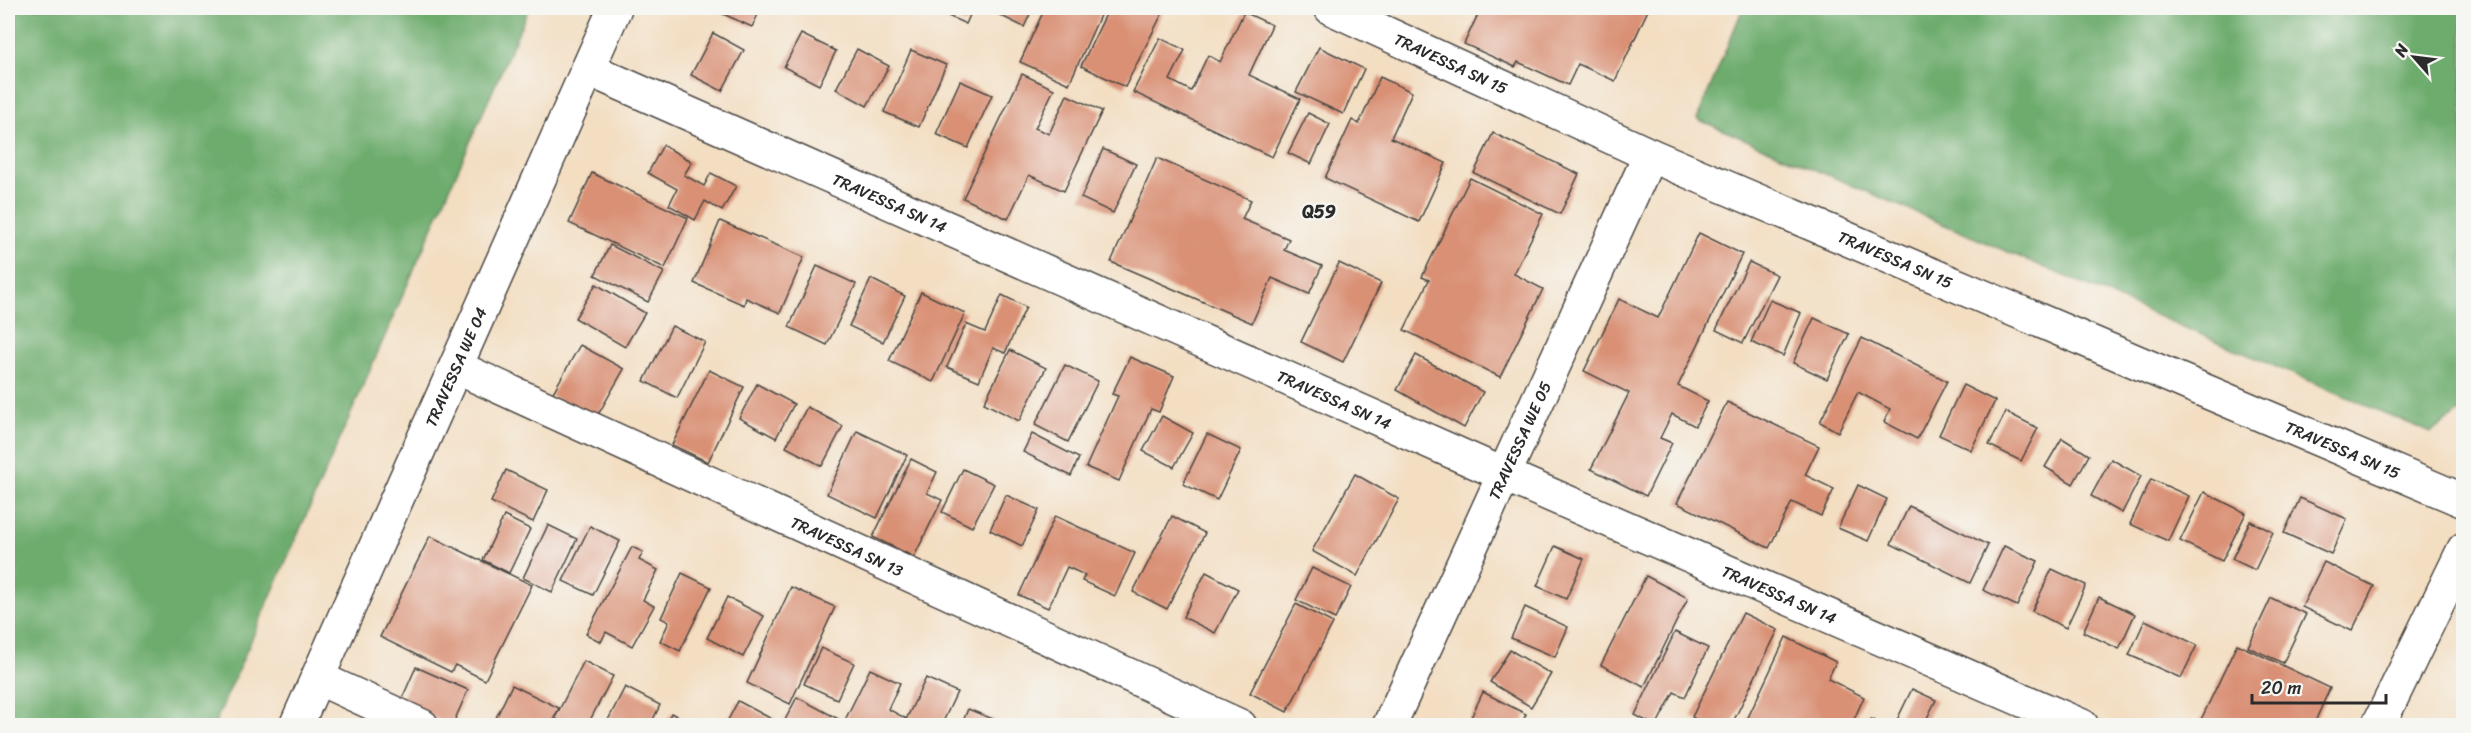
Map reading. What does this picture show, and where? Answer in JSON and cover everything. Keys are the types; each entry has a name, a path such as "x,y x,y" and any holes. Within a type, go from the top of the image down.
{"street":[{"name":"TRAVESSA WE 04","path":"296,726 615,8"},
{"name":"TRAVESSA SN 15","path":"1332,8 1650,155 2463,501"},
{"name":"TRAVESSA SN 14","path":"588,69 1505,475 2082,726"},
{"name":"TRAVESSA WE 05","path":"1389,726 1650,155"},
{"name":"TRAVESSA SN 13","path":"456,367 1240,726"},
{"path":"2378,726 2463,549"},
{"path":"318,678 422,726"}],"green space":[{"path":"8,8 529,8 214,725 8,725"},
{"path":"1743,8 2463,8 2463,409 2431,433 1697,119"}],"building":[{"path":"710,8 761,8 752,27"},
{"path":"930,8 973,8 966,24"},
{"path":"993,8 1033,8 1024,27 991,11"},
{"path":"1045,8 1096,8 1102,11 1069,84 1020,62"},
{"path":"1109,8 1165,8 1125,87 1081,66"},
{"path":"1481,8 1649,8 1615,81 1578,64 1568,85 1518,62 1515,67 1464,44"},
{"path":"1244,12 1272,25 1249,75 1300,99 1272,157 1133,92 1160,38 1185,50 1170,80 1191,91 1208,55 1220,62"},
{"path":"713,33 744,50 722,91 691,75"},
{"path":"801,34 836,51 819,85 784,67"},
{"path":"1319,47 1364,69 1343,114 1296,92"},
{"path":"857,49 889,66 867,106 836,89"},
{"path":"911,50 946,65 919,127 884,112"},
{"path":"1022,74 1054,89 1035,128 1049,134 1067,95 1102,111 1064,191 1029,175 1008,219 963,198"},
{"path":"1380,77 1412,92 1391,138 1446,163 1419,222 1325,178 1352,120 1359,124"},
{"path":"960,81 992,95 968,148 936,134"},
{"path":"1308,113 1330,124 1311,164 1288,153"},
{"path":"1493,133 1579,174 1560,214 1474,173"},
{"path":"663,145 692,162 684,175 704,186 711,173 736,186 722,211 705,201 695,220 669,205 677,189 648,173"},
{"path":"1103,149 1136,164 1113,213 1081,198"},
{"path":"1157,158 1251,200 1242,219 1289,239 1284,250 1322,266 1309,294 1272,278 1252,323 1111,262"},
{"path":"592,173 688,218 665,268 569,223"},
{"path":"1470,178 1543,214 1514,274 1543,289 1500,377 1404,330 1429,280 1422,277"},
{"path":"720,221 804,257 780,313 746,298 744,305 694,283"},
{"path":"1699,233 1742,254 1678,386 1708,401 1695,426 1672,414 1660,438 1672,443 1646,496 1591,469 1629,393 1584,371 1619,299 1658,318"},
{"path":"610,245 664,272 648,302 595,275"},
{"path":"1749,262 1777,275 1743,343 1716,330"},
{"path":"1339,263 1381,283 1343,362 1301,342"},
{"path":"817,266 856,284 827,345 789,327"},
{"path":"871,279 905,296 883,342 849,326"},
{"path":"596,284 645,313 625,347 575,318"},
{"path":"921,292 965,313 933,382 889,361"},
{"path":"1002,295 1026,307 1005,353 993,348 979,381 947,367 966,324 985,332"},
{"path":"1770,300 1801,313 1783,356 1751,342"},
{"path":"1814,318 1849,334 1827,379 1793,363"},
{"path":"672,326 705,342 677,398 644,381"},
{"path":"1862,338 1947,381 1917,439 1884,422 1890,409 1858,392 1838,432 1820,422"},
{"path":"580,345 624,369 595,420 551,396"},
{"path":"1010,350 1046,368 1019,421 984,403"},
{"path":"1416,355 1483,392 1464,428 1397,390"},
{"path":"1130,357 1174,376 1159,412 1151,409 1119,481 1086,467 1118,396 1112,394"},
{"path":"1065,365 1098,381 1068,442 1035,425"},
{"path":"709,370 744,387 708,462 672,445"},
{"path":"757,384 794,404 776,438 739,418"},
{"path":"1963,385 1995,401 1971,450 1939,435"},
{"path":"1727,402 1819,446 1805,475 1834,489 1821,516 1792,502 1769,548 1677,503"},
{"path":"807,407 843,426 822,466 786,447"},
{"path":"2006,412 2038,428 2021,461 1989,445"},
{"path":"1162,416 1193,433 1174,467 1143,451"},
{"path":"857,431 907,455 877,518 827,494"},
{"path":"1032,434 1079,458 1071,476 1023,452"},
{"path":"1207,434 1241,450 1217,500 1183,484"},
{"path":"2062,438 2089,455 2073,484 2045,467"},
{"path":"911,459 937,472 927,493 942,500 914,557 873,537"},
{"path":"2111,459 2141,476 2122,513 2091,496"},
{"path":"963,469 994,484 972,527 942,512"},
{"path":"506,470 548,490 533,522 491,502"},
{"path":"1355,474 1399,499 1357,576 1312,551"},
{"path":"2151,479 2189,496 2168,541 2130,524"},
{"path":"1858,485 1887,499 1868,541 1838,528"},
{"path":"2204,492 2246,513 2222,561 2180,541"},
{"path":"1006,495 1039,510 1022,546 990,530"},
{"path":"2300,498 2347,519 2331,554 2284,533"},
{"path":"1909,506 1988,545 1970,583 1891,544"},
{"path":"504,516 530,529 509,573 483,560"},
{"path":"1055,516 1135,553 1115,596 1082,581 1085,575 1067,567 1048,608 1019,595"},
{"path":"1172,516 1205,533 1167,609 1133,592"},
{"path":"2250,521 2273,532 2255,570 2232,559"},
{"path":"548,525 577,539 552,592 523,578"},
{"path":"590,526 620,541 593,595 563,581"},
{"path":"430,536 532,585 485,680 455,665 451,672 380,637"},
{"path":"1555,546 1584,559 1566,599 1537,586"},
{"path":"2004,546 2038,561 2017,606 1983,590"},
{"path":"632,547 643,552 639,560 658,570 643,600 654,606 632,646 606,632 601,642 586,634"},
{"path":"2324,562 2374,586 2352,631 2302,607"},
{"path":"1312,568 1351,587 1335,619 1296,600"},
{"path":"2052,569 2086,585 2066,628 2032,611"},
{"path":"1206,572 1238,589 1215,633 1183,617"},
{"path":"682,573 711,587 680,651 660,641 669,622 661,618"},
{"path":"1646,576 1688,598 1644,687 1601,665"},
{"path":"791,587 835,607 790,704 747,683"},
{"path":"727,597 764,616 743,657 707,638"},
{"path":"2099,597 2135,614 2119,649 2083,632"},
{"path":"2271,598 2306,614 2283,663 2248,647"},
{"path":"1296,604 1333,623 1287,712 1250,693"},
{"path":"1525,607 1568,627 1555,657 1511,638"},
{"path":"1743,613 1778,630 1731,726 1709,726 1692,717"},
{"path":"2145,620 2197,645 2181,678 2129,655"},
{"path":"1675,632 1708,648 1685,697 1674,692 1656,726 1635,715"},
{"path":"1786,637 1836,662 1828,679 1864,697 1851,726 1744,726"},
{"path":"2237,644 2330,688 2313,726 2198,726"},
{"path":"821,648 854,663 837,699 804,684"},
{"path":"1510,650 1551,674 1531,707 1490,682"},
{"path":"584,661 613,676 587,726 569,726 555,718"},
{"path":"416,667 468,690 452,726 400,703"},
{"path":"870,669 900,683 888,709 905,718 901,726 787,726 783,724 797,697 844,722"},
{"path":"926,678 957,692 941,726 903,726"},
{"path":"512,685 559,708 550,726 492,726"},
{"path":"625,687 660,705 650,726 605,726"},
{"path":"1912,689 1936,700 1923,726 1894,726"},
{"path":"1483,692 1526,714 1521,726 1467,726"},
{"path":"738,701 785,726 735,726 727,722"},
{"path":"968,709 1000,722 998,726 961,726"},
{"path":"671,713 695,726 665,726"},
{"path":"1871,719 1885,726 1868,726"}],"district":[{"name":"Q59","path":"1319,212"}]}
